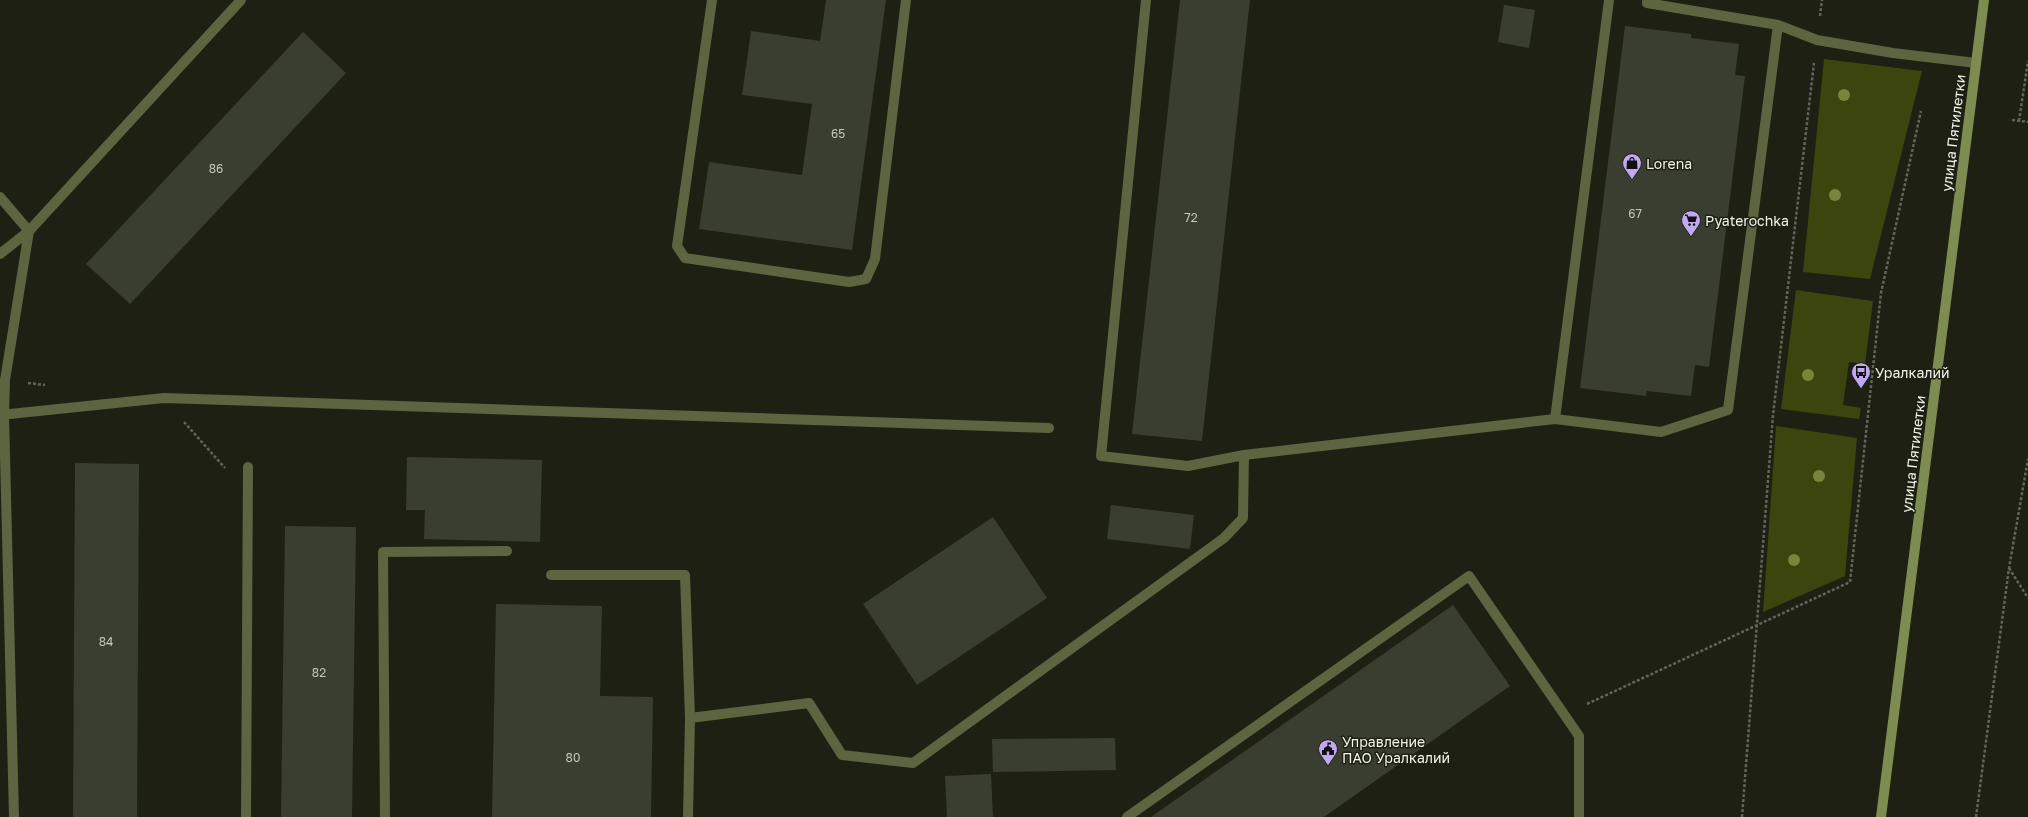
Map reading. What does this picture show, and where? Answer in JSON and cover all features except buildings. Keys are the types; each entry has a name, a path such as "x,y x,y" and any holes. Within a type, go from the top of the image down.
{"main road":[{"name":"улица Пятилетки","path":"1881,817 1984,0"}],"lane":[{"path":"0,254 30,231 241,0"},
{"path":"712,0 677,246 686,258 849,282 866,279 876,259 906,0"},
{"path":"1146,0 1101,456 1188,466 1244,455 1555,419 1661,432 1728,410 1778,25"},
{"path":"1555,419 1609,0"},
{"path":"1647,0 1647,3 1778,25 1817,40 1893,53 1976,63"},
{"path":"0,196 30,231"},
{"path":"14,817 2,415 5,380 30,231"},
{"path":"2,415 164,398 1049,428"},
{"path":"690,718 809,703 842,755 913,763 1224,538 1243,518 1244,455"},
{"path":"246,817 248,467"},
{"path":"385,817 383,552 507,551"},
{"path":"551,575 685,575 690,718 688,817"},
{"path":"1127,817 1469,576 1579,736 1579,817"}],"path":[{"path":"1742,817 1773,415 1817,40"},
{"path":"2019,121 2028,61"},
{"path":"1564,714 1850,582 1881,293 1922,112"},
{"path":"2012,120 2028,122"},
{"path":"164,398 223,468 248,467"},
{"path":"1976,817 2009,568 2028,459"},
{"path":"2009,568 2028,598"}],"green space":[{"path":"1824,59 1922,71 1870,279 1803,272"},
{"path":"1796,290 1873,301 1865,364 1849,362 1843,405 1861,408 1859,419 1781,409"},
{"path":"1776,426 1857,438 1845,576 1763,612"}],"place":[{"name":"Lorena","path":"1632,180"},
{"name":"Pyaterochka","path":"1691,237"},
{"name":"Уралкалий","path":"1861,389"},
{"name":"Управление ПАО Уралкалий","path":"1328,766"}]}
